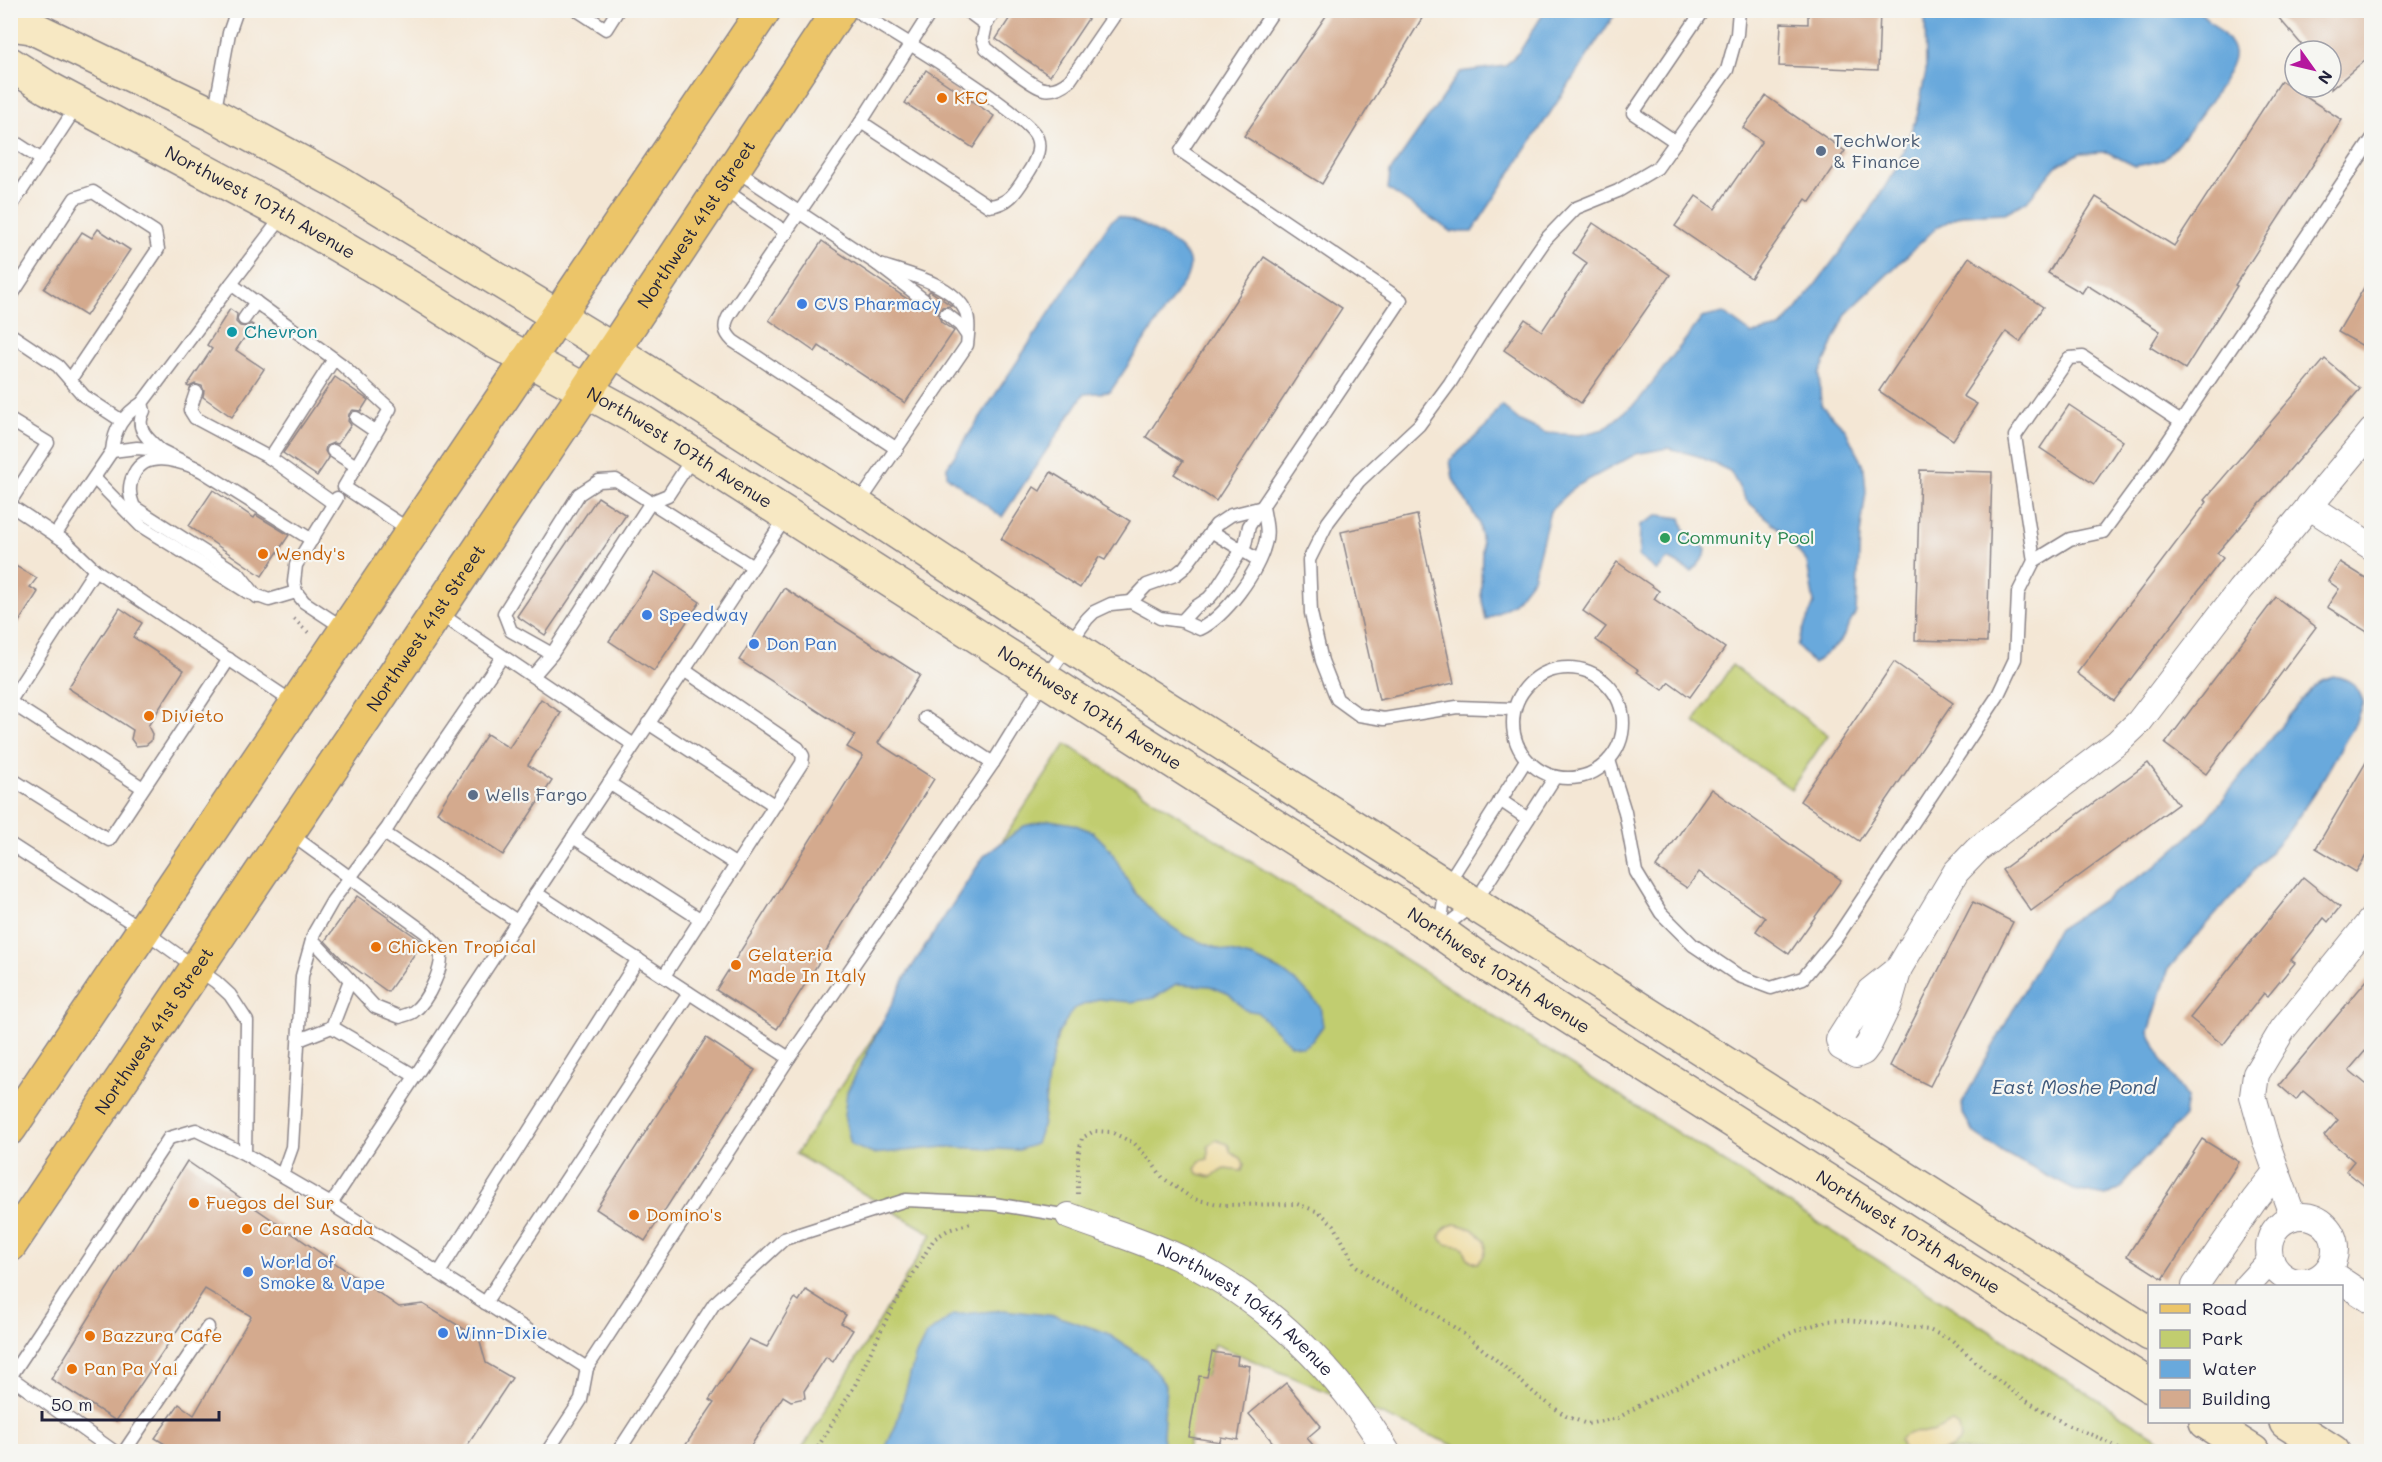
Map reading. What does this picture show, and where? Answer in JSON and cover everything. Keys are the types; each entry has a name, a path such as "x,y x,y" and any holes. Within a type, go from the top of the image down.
{"main road":[{"path":"10,1128 764,10"},
{"name":"Northwest 41st Street","path":"10,1245 613,350 839,10"},
{"path":"10,24 31,27 214,115 349,188 613,350 859,507 1069,645 2148,1333"},
{"name":"Northwest 107th Avenue","path":"10,64 78,105 285,214 528,360 634,417 1439,931 1481,961 2148,1385"},
{"path":"2208,1423 2253,1452"},
{"path":"2288,1423 2333,1452"}],"street":[{"path":"1899,968 1943,891 1961,866 1978,849 2118,742 2139,722 2240,590 2372,431"},
{"path":"2309,506 2372,547"},
{"path":"2293,1217 2276,1172 2253,1096 2256,1074 2283,1029 2372,919"},
{"path":"2196,1285 2276,1172"},
{"name":"Northwest 104th Avenue","path":"1069,1216 1184,1259 1247,1296 1307,1347 1374,1430 1387,1452"},
{"path":"2293,1217 2314,1218 2330,1231 2335,1251 2327,1271 2311,1281 2298,1284 2285,1278 2274,1267 2269,1249 2276,1229 2293,1217"},
{"path":"2251,1285 2271,1260"},
{"path":"2327,1271 2372,1301"}],"lane":[{"path":"214,115 229,33 237,10"},
{"path":"578,10 606,29 618,10"},
{"path":"855,10 1022,119 1038,139 1038,146 1035,161 1011,198 998,205 984,204 861,122"},
{"path":"897,449 733,341 726,333 726,321 801,213 932,10"},
{"path":"966,10 986,25"},
{"path":"995,10 986,25 983,39 986,48 1036,86 1048,90 1057,88 1070,80 1118,10"},
{"path":"1182,621 1215,591 1241,551 1248,537 1249,526 1401,300 1181,151 1274,10"},
{"path":"1676,142 1633,113 1703,10"},
{"path":"1514,709 1457,707 1384,719 1359,715 1337,699 1322,661 1311,613 1309,560 1328,522 1359,481 1419,425 1450,383 1483,330 1546,239 1576,208 1618,191 1657,168 1727,70 1737,34 1739,10"},
{"path":"10,208 78,105"},
{"path":"10,139 42,160"},
{"path":"1609,760 1625,812 1636,872 1661,913 1693,945 1739,976 1771,988 1803,978 1837,937 1997,697 2015,659 2018,592 2034,561 2070,539 2103,532 2150,468 2372,139"},
{"path":"727,177 801,213 877,264 924,300"},
{"path":"727,177 787,233"},
{"path":"10,298 75,198 93,192 155,232 158,249 70,380"},
{"path":"56,535 112,451 113,435 129,411 142,404 285,214"},
{"path":"859,507 866,493 967,345 968,336 966,311 954,297 931,282 877,264"},
{"path":"231,285 334,359 390,409 294,571 296,592 304,602 346,630"},
{"path":"244,319 256,302"},
{"path":"946,314 960,325 968,336"},
{"path":"10,334 58,366 84,396 122,421"},
{"path":"2034,561 2015,436 2069,358 2083,357 2181,422"},
{"path":"270,458 296,426 318,392 334,359"},
{"path":"196,392 190,410 195,417 270,458 333,503"},
{"path":"142,404 144,411 140,426 160,450 194,467 312,540"},
{"path":"356,418 375,431"},
{"path":"10,420 48,443 11,507 75,549 95,570 296,704"},
{"path":"112,451 137,448 160,450"},
{"path":"333,451 356,466"},
{"path":"533,676 552,654 651,502 668,495 693,456"},
{"path":"194,467 169,460 152,460 142,463 136,469 129,488 134,507 239,574 257,597"},
{"path":"94,478 141,526 257,597 268,600 296,592"},
{"path":"552,654 512,631 504,613 579,494 599,481 616,480 753,567"},
{"path":"344,487 412,532"},
{"path":"1131,602 1147,585 1175,575 1189,562 1216,525 1231,515 1263,507"},
{"path":"548,1452 581,1400 587,1368 789,1058 993,763 1044,680 1069,645 1094,612 1111,604 1131,602 1160,618 1182,621 1200,629 1217,618 1233,599 1265,546 1267,535 1263,507"},
{"path":"331,1204 787,516"},
{"path":"1211,531 1258,560"},
{"path":"95,570 10,702 143,788"},
{"path":"437,612 634,745"},
{"path":"282,1175 292,1147 302,976 312,939 333,900 384,833 502,657"},
{"path":"10,777 109,840 229,659"},
{"path":"1575,668 1594,674 1610,686 1620,703 1624,723 1620,743 1609,760 1598,769 1584,776 1555,777 1526,760 1517,745 1512,727 1514,709 1523,691 1537,677 1555,669 1575,668"},
{"path":"664,976 802,764 803,756 798,747 684,670"},
{"path":"925,718 993,763"},
{"path":"648,723 774,805"},
{"path":"1439,931 1446,886 1526,760"},
{"path":"1439,931 1474,904 1555,777"},
{"path":"609,783 735,864"},
{"path":"1500,801 1528,819"},
{"path":"288,832 426,933 438,947 441,957 439,972 414,1012 400,1017 375,1007 312,939"},
{"path":"384,833 517,921"},
{"path":"573,837 700,919"},
{"path":"10,844 143,930 230,995 247,1021 246,1154"},
{"path":"536,893 789,1058"},
{"path":"439,1273 638,959"},
{"path":"299,1040 332,1027 350,980"},
{"path":"485,1303 689,993"},
{"path":"332,1027 415,1076"},
{"path":"115,1452 10,1377 170,1138 196,1130 246,1154 331,1204 587,1368"},
{"path":"618,1452 714,1304 784,1239 906,1200 994,1204 1069,1216"},
{"path":"124,1452 208,1327"}],"path":[{"path":"292,617 313,637"},
{"path":"1069,1216 1076,1207 1079,1185 1078,1156 1082,1138 1094,1131 1111,1132 1134,1143 1150,1160 1162,1178 1193,1199 1223,1205 1298,1204 1319,1212 1334,1225 1355,1265 1380,1284 1418,1303 1461,1332 1540,1398 1566,1416 1587,1424 1618,1418 1647,1401 1795,1331 1827,1321 1845,1320 1929,1330 1952,1340 1989,1374 2025,1400 2067,1425 2097,1437 2124,1452"},
{"path":"815,1452 860,1376 888,1316 934,1239 948,1230 969,1223 981,1223"}],"green space":[{"path":"1732,665 1828,735 1791,789 1694,722"},
{"path":"1066,744 2178,1451 1467,1451 1214,1344 1187,1451 801,1451 932,1234 796,1154"}],"sand":[{"path":"1216,1140 1228,1144 1231,1153 1241,1158 1244,1164 1242,1171 1225,1169 1211,1177 1199,1174 1195,1169 1200,1161 1208,1159 1208,1146"},
{"path":"1456,1224 1472,1229 1485,1240 1485,1253 1477,1263 1468,1258 1464,1248 1447,1244 1440,1237 1449,1226"},
{"path":"1953,1423 1959,1427 1961,1439 1950,1449 1935,1452 1903,1451 1900,1440 1907,1434 1934,1431"}],"water":[{"path":"1545,11 1617,11 1472,232 1452,232 1388,189 1390,172 1460,72 1505,66 1520,51"},
{"path":"1925,11 2199,11 2229,41 2234,52 2233,61 2207,106 2184,137 2163,159 2135,166 2107,152 2080,153 2056,166 2027,201 2005,213 1961,215 1937,227 1846,314 1819,375 1821,405 1845,429 1864,468 1866,492 1860,535 1856,612 1840,642 1813,664 1797,645 1814,603 1807,562 1780,530 1746,500 1730,471 1698,456 1668,448 1636,454 1575,487 1550,511 1533,578 1513,604 1486,620 1481,595 1482,544 1479,523 1453,479 1450,460 1486,427 1501,405 1520,421 1546,433 1580,435 1604,429 1639,400 1702,318 1723,313 1752,334 1780,328 1867,216 1897,167 1917,116 1926,71"},
{"path":"1118,216 1156,232 1182,250 1189,262 1186,279 1110,392 1084,394 1002,517 947,476 947,467 1110,222"},
{"name":"Community Pool","path":"1659,515 1681,518 1685,531 1706,549 1705,556 1692,572 1668,559 1657,571 1639,557 1640,525"},
{"name":"East Moshe Pond","path":"2333,676 2352,683 2361,695 2363,701 2355,724 2319,786 2290,829 2169,968 2149,1032 2164,1065 2187,1098 2184,1117 2134,1170 2121,1188 2106,1196 2074,1190 2004,1153 1974,1133 1963,1114 1962,1103 2057,930 2156,866 2206,821 2300,701 2322,680"},
{"path":"1049,820 1073,824 1093,832 1110,849 1135,893 1158,917 1184,935 1219,949 1254,958 1283,972 1300,985 1320,1006 1323,1026 1312,1041 1303,1047 1290,1044 1257,1012 1245,1010 1229,994 1210,986 1176,984 1154,998 1131,1002 1098,999 1073,1009 1058,1034 1048,1076 1043,1123 1036,1144 1019,1150 945,1147 873,1154 851,1145 844,1115 847,1092 906,976 984,856 1024,826"},
{"path":"1003,1310 1056,1316 1105,1332 1146,1359 1166,1386 1162,1451 884,1451 896,1425 915,1357 926,1335 953,1315"}],"building":[{"path":"1015,10 1094,10 1050,76 996,39"},
{"path":"1330,10 1427,10 1322,184 1244,136"},
{"path":"1808,10 1880,10 1878,70 1779,66 1781,23 1808,24"},
{"path":"2272,10 2372,10 2372,54 2343,79 2343,39 2297,39"},
{"path":"926,70 994,116 973,148 905,103"},
{"path":"2281,81 2283,82 2283,99 2309,99 2342,120 2235,285 2237,286 2185,369 2150,347 2160,331 2087,285 2082,293 2048,273 2096,197 2174,246"},
{"path":"1766,96 1845,151 1810,202 1806,199 1751,278 1675,226 1696,196 1715,209 1762,141 1743,128"},
{"path":"1593,223 1670,275 1581,403 1504,350 1525,319 1542,331 1587,263 1573,253"},
{"path":"98,229 130,250 86,316 44,289 82,232 92,238"},
{"path":"822,241 919,307 927,308 931,305 932,300 928,293 930,291 952,306 942,307 938,313 941,322 954,331 905,403 819,346 815,352 769,320"},
{"path":"1264,257 1342,308 1216,501 1174,474 1183,461 1146,437"},
{"path":"1969,257 2043,307 2020,342 2006,332 1963,396 1977,404 1953,440 1879,391"},
{"path":"2372,274 2372,351 2338,332"},
{"name":"Chevron","path":"230,309 237,314 236,322 240,326 253,325 236,350 264,369 232,417 203,397 202,386 195,384 187,386 212,349 207,345"},
{"path":"2325,359 2360,389 2217,553 2223,558 2114,701 2077,673 2207,502 2204,500"},
{"name":"Chevron","path":"335,377 368,400 361,411 353,410 349,414 348,421 351,425 338,444 333,443 326,446 325,451 329,458 317,476 283,453"},
{"path":"2069,405 2123,441 2094,484 2040,448"},
{"path":"1920,470 1992,472 1987,642 1915,640"},
{"path":"1051,472 1130,521 1105,560 1099,557 1080,588 1001,539 1034,487 1040,491"},
{"path":"213,490 254,518 256,515 289,535 262,576 189,526"},
{"path":"598,497 626,515 545,635 517,616"},
{"path":"1417,515 1454,683 1379,700 1341,532"},
{"path":"1617,562 1659,591 1654,599 1725,648 1690,697 1669,682 1663,690 1596,640 1606,627 1583,611"},
{"path":"2340,562 2372,582 2372,635 2327,607 2339,589 2328,581"},
{"path":"10,563 37,578 30,587 38,592 10,636"},
{"path":"655,572 700,602 654,671 609,641"},
{"path":"784,588 920,675 878,743 934,779 777,1029 716,990 863,756 847,747 855,735 739,660"},
{"path":"2276,597 2316,627 2206,774 2165,744"},
{"path":"120,608 142,623 133,637 184,670 148,726 152,734 151,741 146,745 136,746 131,739 133,730 68,688"},
{"path":"1894,662 1953,703 1859,841 1800,801"},
{"path":"541,699 561,713 528,765 552,781 503,855 437,812 487,734 509,748"},
{"path":"2372,752 2372,846 2356,872 2316,848"},
{"path":"2148,763 2178,804 2031,911 2002,870"},
{"path":"1711,789 1841,880 1789,954 1756,931 1765,918 1699,872 1687,888 1656,867"},
{"path":"2303,877 2340,907 2328,922 2324,918 2291,960 2295,963 2268,996 2264,993 2223,1045 2190,1018"},
{"path":"357,896 423,942 388,992 342,959 325,941"},
{"path":"1973,902 2013,922 1930,1086 1890,1066"},
{"path":"2372,974 2372,1043 2349,1070 2372,1089 2372,1192 2346,1171 2354,1161 2324,1136 2338,1120 2303,1091 2296,1100 2279,1085"},
{"path":"706,1038 755,1070 645,1241 596,1209"},
{"path":"2202,1139 2239,1162 2163,1279 2127,1256"},
{"path":"187,1161 399,1307 423,1304 479,1338 486,1363 512,1378 463,1452 178,1452 155,1438 179,1404 194,1415 251,1316 205,1289 116,1421 51,1379"},
{"path":"806,1290 846,1315 841,1323 853,1330 833,1362 826,1357 804,1391 805,1398 791,1401 783,1396 747,1452 681,1452 714,1403 709,1400 749,1339 767,1347 795,1298 799,1301"},
{"path":"1212,1352 1238,1356 1237,1364 1250,1366 1238,1440 1221,1437 1220,1442 1189,1437 1199,1376 1207,1377"},
{"path":"1286,1383 1321,1426 1307,1438 1319,1452 1281,1452 1249,1414"}],"place":[{"name":"KFC","path":"942,98"},
{"name":"TechWork & Finance","path":"1821,151"},
{"name":"CVS Pharmacy","path":"802,304"},
{"name":"Chevron","path":"232,332"},
{"name":"Community Pool","path":"1665,538"},
{"name":"Wendy's","path":"263,554"},
{"name":"Speedway","path":"647,615"},
{"name":"Don Pan","path":"754,644"},
{"name":"Divieto","path":"149,716"},
{"name":"Wells Fargo","path":"473,795"},
{"name":"Chicken Tropical","path":"376,947"},
{"name":"Gelateria Made In Italy","path":"736,965"},
{"name":"Fuegos del Sur","path":"194,1203"},
{"name":"Domino's","path":"634,1215"},
{"name":"Carne Asada","path":"247,1229"},
{"name":"World of Smoke & Vape","path":"248,1272"},
{"name":"Winn-Dixie","path":"443,1333"},
{"name":"Bazzura Cafe","path":"90,1336"},
{"name":"Pan Pa Ya!","path":"72,1369"}]}
